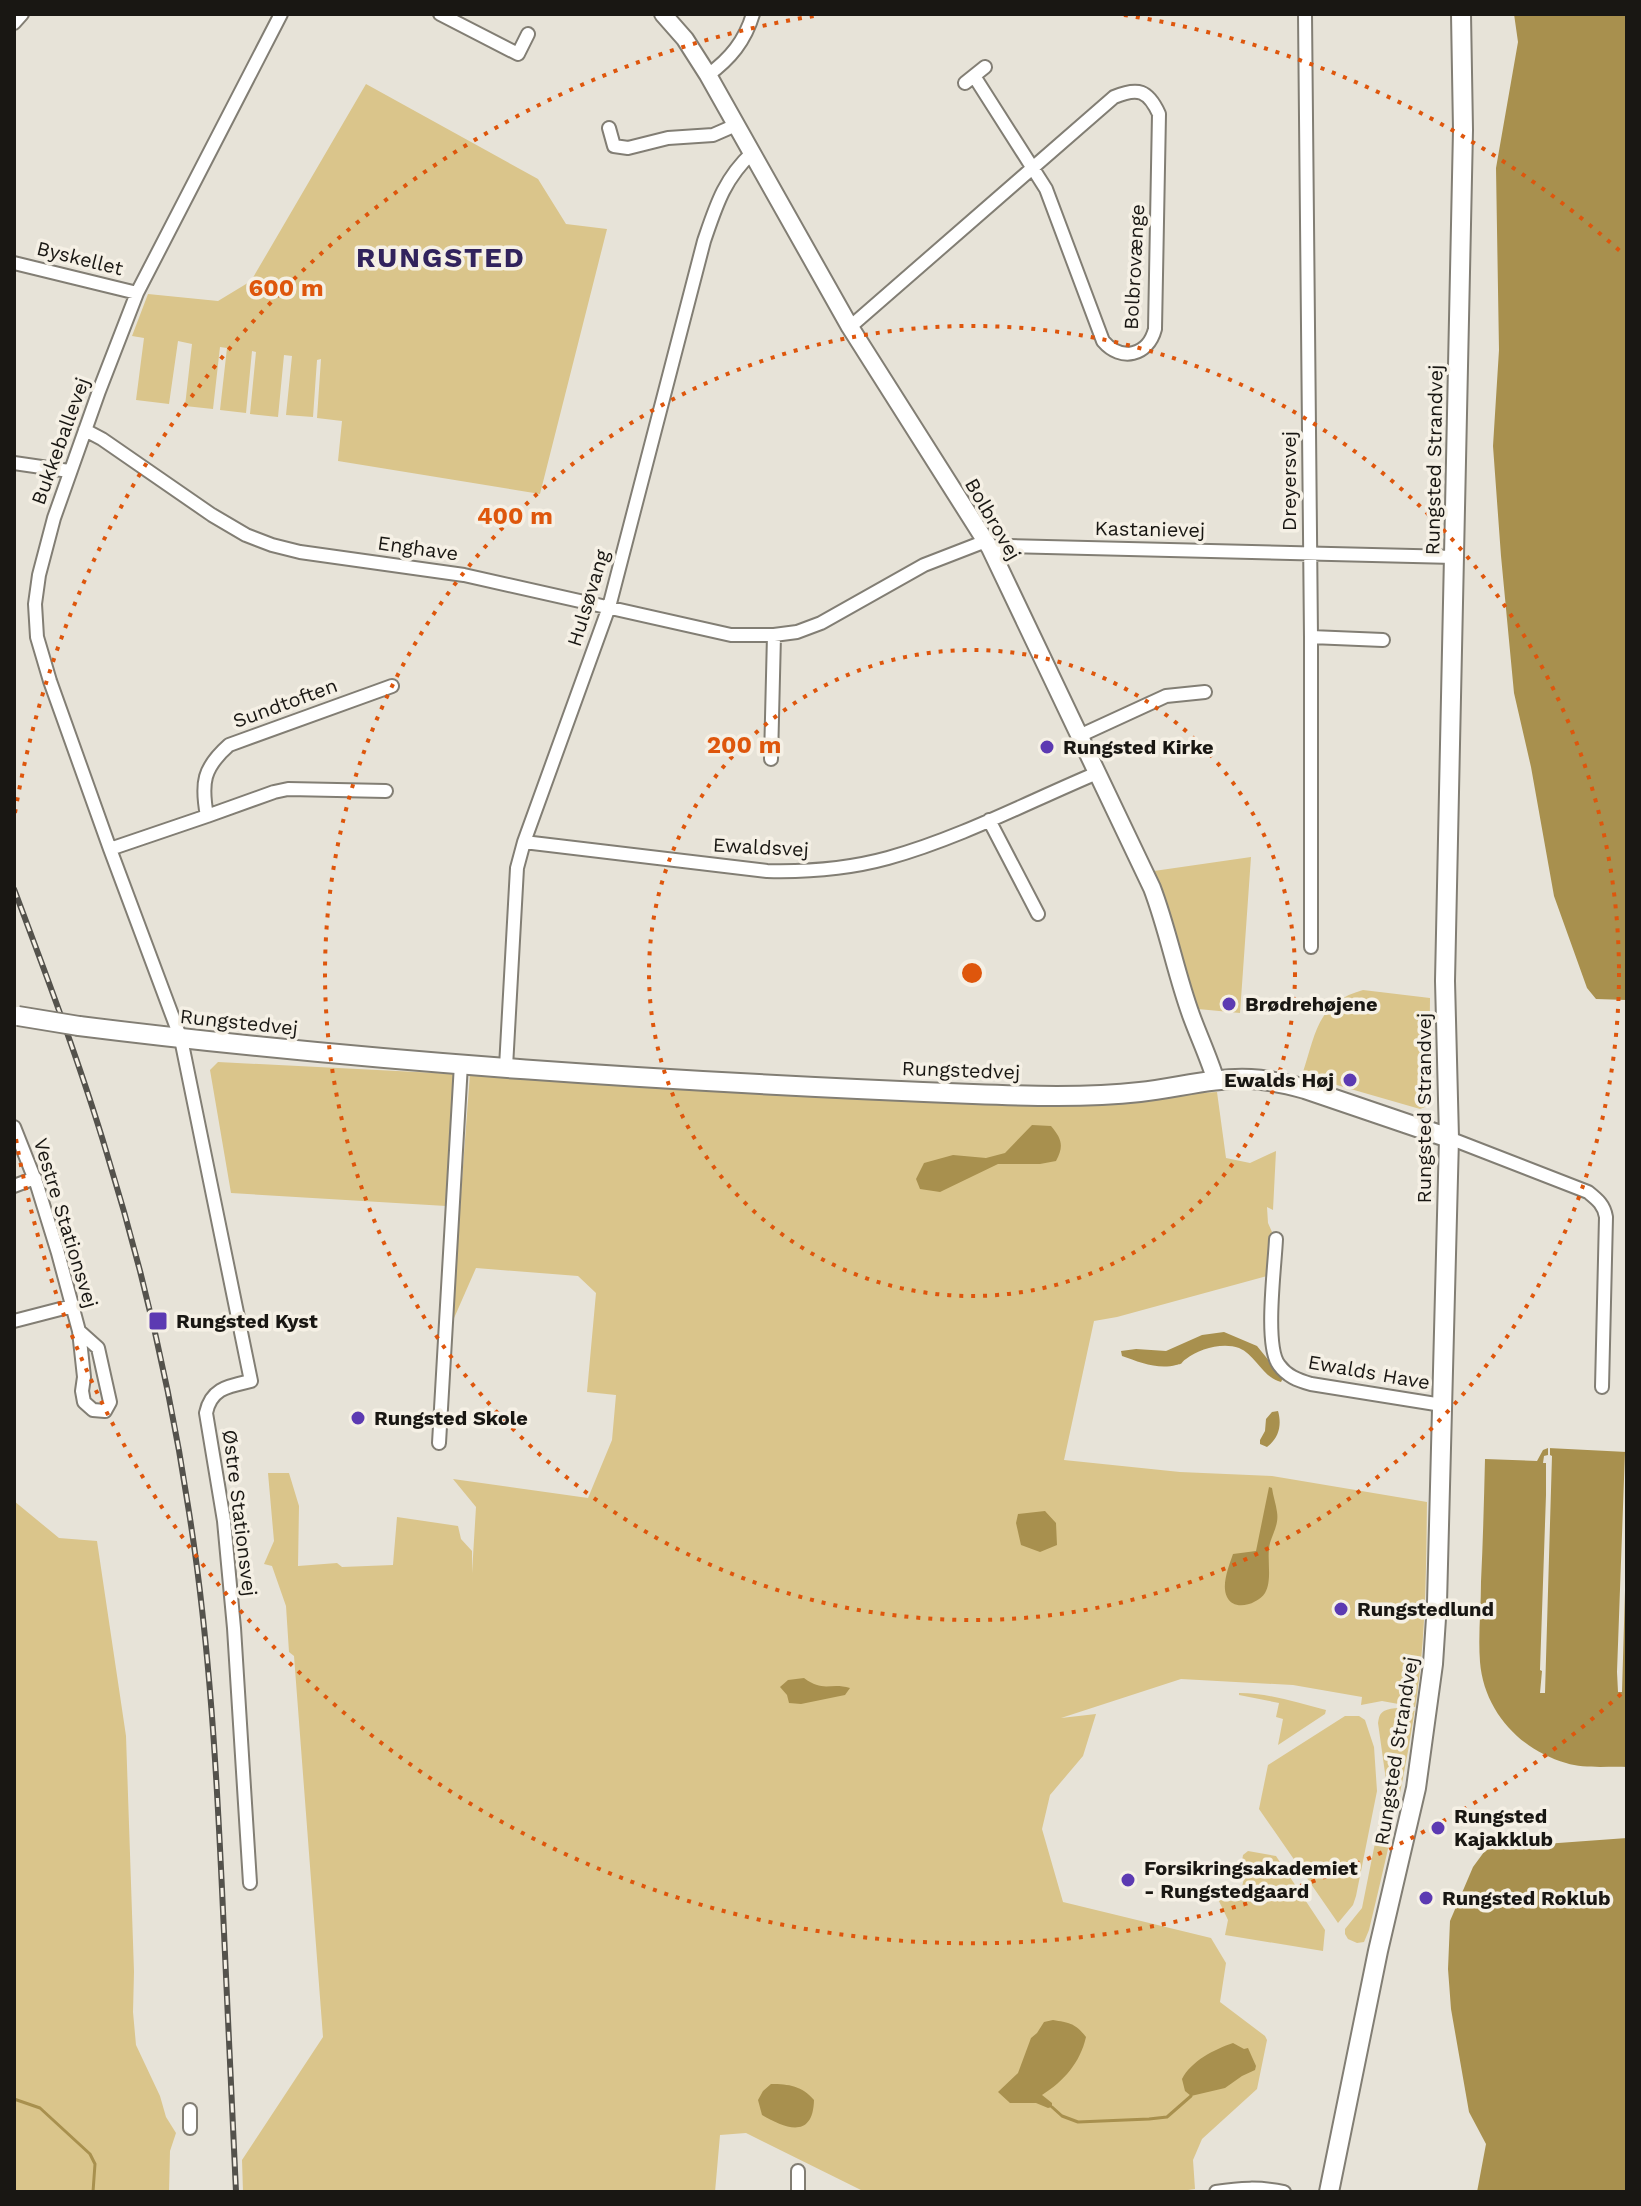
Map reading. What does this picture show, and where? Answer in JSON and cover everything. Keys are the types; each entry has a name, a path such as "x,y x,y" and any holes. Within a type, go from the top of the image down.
{"main road":[{"name":"Rungsted Strandvej","path":"1329,2192 1378,1951 1416,1788 1429,1706 1437,1603 1449,1138 1445,981 1463,130 1461,14"},
{"name":"Rungstedvej","path":"16,1016 181,1039 461,1064 976,1094 1138,1092 1248,1079 1284,1083 1449,1138"}],"street":[{"path":"14,23 22,14"},
{"name":"Bukkeballevej","path":"181,1039 50,681 37,637 35,604 39,575 69,471 137,293 281,14"},
{"path":"440,14 518,54 528,34"},
{"name":"Bolbrovej","path":"663,14 685,39 708,75 850,327 988,545 1160,909 1191,1015 1216,1081"},
{"path":"708,75 727,62 750,27 753,14"},
{"name":"Dreyersvej","path":"1305,14 1311,947"},
{"name":"Bolbrovænge","path":"850,327 1033,167 1114,97 1129,91 1142,93 1153,101 1159,114 1153,337 1142,350 1125,354 1116,352 1103,341 1046,189 1033,167 969,80 985,67"},
{"path":"609,128 614,146 628,148 668,138 713,135 736,125"},
{"name":"Hulsøvang","path":"506,1067 517,868 609,607 704,241 721,193 736,168 752,153"},
{"name":"Byskellet","path":"14,263 137,293"},
{"name":"Enghave","path":"85,430 212,515 246,535 272,545 300,552 464,575 731,635 754,637 797,632 821,623 924,565 988,545"},
{"path":"14,463 69,471"},
{"name":"Kastanievej","path":"988,545 1454,557"},
{"path":"771,759 774,635"},
{"path":"1311,637 1383,640"},
{"name":"Sundtoften","path":"207,816 203,793 206,775 214,758 229,745 392,686"},
{"path":"1079,736 1166,696 1205,692"},
{"name":"Ewaldsvej","path":"524,842 767,871 801,872 839,868 885,859 930,845 1097,773"},
{"path":"110,849 288,789 386,791"},
{"path":"989,820 1038,914"},
{"name":"Østre Stationsvej","path":"181,1039 251,1381 221,1389 211,1399 206,1413 224,1521 250,1883"},
{"path":"439,1443 461,1064"},
{"name":"Vestre Stationsvej","path":"14,1127 35,1178 79,1331 84,1402 93,1410 105,1411 110,1402 98,1348 79,1331"},
{"path":"1449,1138 1588,1192 1605,1209 1602,1387"},
{"path":"14,1186 35,1178"},
{"name":"Ewalds Have","path":"1276,1239 1270,1343 1276,1363 1293,1379 1311,1384 1442,1405"},
{"path":"14,1321 72,1306"},
{"path":"190,2110 190,2128"},
{"path":"798,2171 798,2192"},
{"path":"1216,2192 1262,2187 1284,2192"}],"shaded area":[{"path":"1514,14 1627,14 1627,1000 1596,999 1587,988 1554,896 1514,693 1493,446 1499,350 1496,168 1518,42"},
{"path":"366,84 538,179 566,224 607,229 540,494 338,461 342,421 317,418 321,359 317,360 313,417 286,415 292,356 284,355 278,417 250,414 256,352 252,351 246,413 220,410 227,348 220,347 213,409 185,406 192,344 178,341 169,404 136,400 144,338 132,336 148,294 218,301 251,281"},
{"path":"1251,857 1240,1013 1198,1009 1154,871"},
{"path":"1363,990 1430,998 1429,1101 1425,1107 1420,1109 1302,1075 1315,1034 1327,1012 1347,996"},
{"path":"218,1062 456,1074 446,1206 231,1193 210,1070"},
{"path":"470,1074 882,1100 1032,1103 1217,1092 1226,1158 1250,1163 1276,1151 1273,1210 1267,1207 1272,1232 1267,1276 1094,1321 1064,1460 1180,1472 1272,1476 1427,1502 1423,1636 1415,1708 1382,1701 1361,1705 1362,1697 1293,1685 1181,1679 1061,1718 1096,1714 1083,1756 1050,1795 1042,1829 1063,1902 1211,1938 1226,1963 1220,2002 1267,2040 1257,2089 1202,2139 1193,2160 1195,2189 1174,2192 865,2192 746,2133 720,2135 715,2192 243,2192 242,2160 323,2037 294,1656 289,1652 286,1606 272,1566 264,1564 274,1541 268,1473 289,1473 299,1506 298,1566 337,1563 342,1567 393,1565 397,1517 458,1526 461,1539 472,1551 472,1573 476,1507 453,1479 588,1498 612,1440 616,1395 587,1392 596,1293 578,1276 476,1268 451,1325"},
{"path":"1032,1125 1051,1126 1058,1135 1061,1147 1056,1161 998,1164 940,1192 920,1189 916,1179 924,1163 953,1155 986,1158 1005,1153"},
{"path":"1224,1332 1257,1346 1283,1378 1281,1382 1269,1376 1245,1351 1232,1346 1204,1350 1191,1355 1181,1364 1162,1367 1122,1356 1121,1351 1136,1349 1166,1351 1202,1335"},
{"path":"1278,1411 1278,1431 1267,1447 1260,1444 1266,1419 1272,1412"},
{"path":"1543,1450 1627,1452 1627,1767 1573,1765 1534,1749 1507,1726 1489,1697 1483,1680 1479,1642 1485,1459 1537,1461"},
{"path":"1269,1487 1272,1488 1277,1516 1269,1549 1267,1587 1257,1600 1246,1605 1235,1604 1230,1602 1225,1592 1228,1570 1233,1554 1256,1551"},
{"path":"14,1501 59,1538 97,1541 126,1736 136,2045 160,2096 166,2117 176,2133 170,2151 169,2192 14,2192"},
{"path":"1045,1511 1056,1523 1057,1545 1040,1552 1021,1545 1016,1523 1018,1514"},
{"path":"804,1678 817,1685 850,1688 845,1695 801,1704 789,1703 780,1687 788,1680"},
{"path":"1239,1693 1273,1697 1326,1710 1325,1714 1278,1745 1283,1719 1276,1717 1279,1703"},
{"path":"1404,1708 1414,1712 1369,1930 1364,1942 1357,1943 1348,1939 1345,1929 1362,1908 1382,1808 1386,1780 1379,1718 1382,1712 1391,1709"},
{"path":"1345,1716 1359,1716 1365,1720 1374,1747 1377,1791 1356,1896 1353,1905 1338,1923 1259,1809 1268,1765"},
{"path":"1627,1838 1627,2192 1477,2192 1486,2144 1469,2112 1451,2009 1448,1969 1450,1921 1473,1867 1490,1848"},
{"path":"1248,1851 1276,1856 1325,1930 1323,1951 1225,1935 1228,1920 1217,1897 1233,1898 1241,1891 1247,1866 1242,1861 1243,1855"},
{"path":"1053,2020 1072,2024 1086,2037 1080,2055 1064,2077 1042,2095 1052,2103 1052,2107 1036,2103 1010,2103 998,2092 1018,2073 1031,2038 1044,2022"},
{"path":"1233,2043 1248,2048 1255,2070 1225,2088 1191,2096 1185,2091 1182,2079 1197,2061"},
{"path":"771,2084 795,2087 809,2095 814,2100 809,2121 803,2126 789,2127 762,2115 758,2100"}],"pier":[{"path":"1548,1448 1552,1456 1545,1693 1540,1693 1546,1495 1546,1463 1543,1463"},
{"path":"1625,1452 1627,1523 1622,1692 1618,1692 1617,1672"}],"waterway":[{"path":"1052,2107 1062,2116 1078,2122 1149,2119 1167,2117 1191,2096"},
{"path":"14,2099 40,2108 90,2154 95,2164 93,2192"}],"railway":[{"path":"14,889 97,1120 120,1198 155,1332 182,1467 212,1712 236,2192"}],"place":[{"name":"Rungsted Kirke","path":"1047,747"},
{"name":"Brødrehøjene","path":"1229,1004"},
{"name":"Ewalds Høj","path":"1350,1080"},
{"name":"Rungsted Kyst","path":"158,1321"},
{"name":"Rungsted Skole","path":"358,1418"},
{"name":"Rungstedlund","path":"1341,1609"},
{"name":"Rungsted Kajakklub","path":"1438,1828"},
{"name":"Forsikringsakademiet - Rungstedgaard","path":"1128,1880"},
{"name":"Rungsted Roklub","path":"1426,1898"}],"district":[{"name":"RUNGSTED","path":"441,257"}]}
